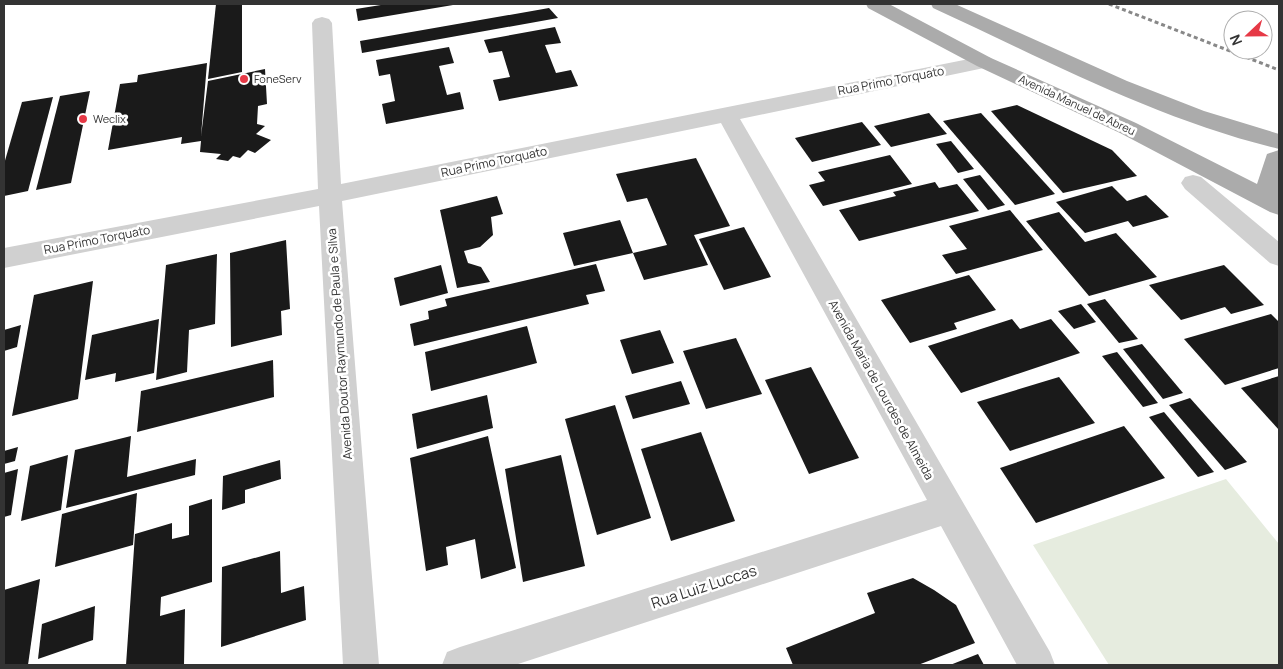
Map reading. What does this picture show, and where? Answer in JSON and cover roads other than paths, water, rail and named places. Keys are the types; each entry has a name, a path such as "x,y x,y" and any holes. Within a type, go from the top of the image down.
{"main road":[{"name":"Avenida Manuel de Abreu","path":"875,4 984,62 1128,128 1278,206"},
{"path":"940,4 1120,86 1196,116 1279,142"},
{"path":"1278,206 1268,185 1275,160 1279,158"}],"street":[{"name":"Avenida Doutor Raymundo de Paula e Silva","path":"322,23 330,196 361,665"},
{"name":"Rua Primo Torquato","path":"4,258 330,196 984,62"},
{"name":"Avenida Maria de Lourdes de Almeida","path":"727,114 947,509 1037,665"},
{"path":"1193,183 1279,256"},
{"name":"Rua Luiz Luccas","path":"460,665 947,509"}],"railway":[{"path":"1109,4 1279,70"}],"place":[{"name":"FoneServ","path":"244,79"},
{"name":"Weclix","path":"83,119"}]}
